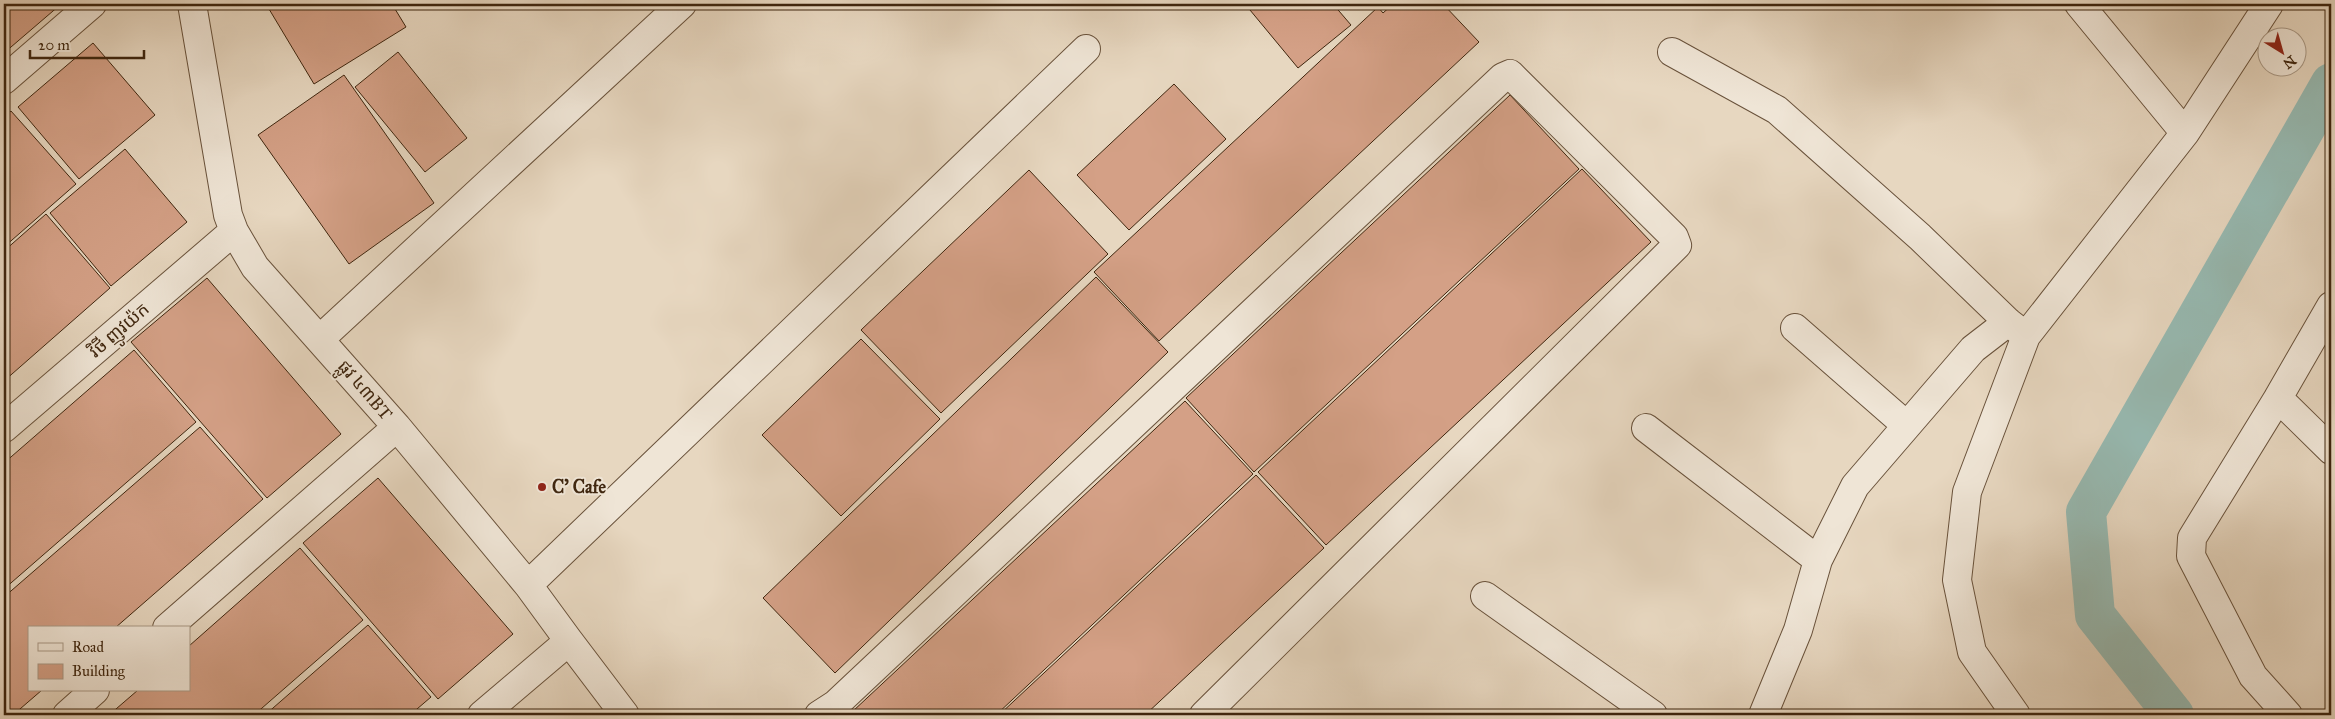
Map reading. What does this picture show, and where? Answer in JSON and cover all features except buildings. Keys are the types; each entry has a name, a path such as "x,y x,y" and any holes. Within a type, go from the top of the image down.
{"street":[{"path":"4,80 92,4"},
{"name":"ផ្លូវ ៤៣BT","path":"192,4 228,215 234,231 255,267 397,427 528,585 625,715"},
{"path":"320,339 682,4"},
{"path":"2079,4 2185,133"},
{"path":"2016,715 1972,652 1957,580 1966,492 2017,329 2185,133 2269,4"},
{"path":"528,585 1086,49"},
{"path":"1672,52 1777,110 1920,237 2017,329"},
{"path":"833,712 1496,84 1510,74 1674,237 1677,245 1204,715"},
{"name":"វិថី ញូវយ៉ក","path":"4,428 234,231"},
{"path":"2288,715 2253,676 2191,556 2192,538 2278,398 2331,306"},
{"path":"1795,328 1906,425"},
{"path":"1763,715 1798,630 1818,560 1855,486 1973,349 2017,329"},
{"path":"2278,398 2331,450"},
{"path":"169,626 397,427"},
{"path":"1646,428 1818,560"},
{"path":"1485,596 1653,715"},
{"path":"482,715 569,641"},
{"path":"67,715 93,692"}],"waterway":[{"path":"2174,715 2095,615 2086,512 2331,83"}],"place":[{"name":"C' Cafe","path":"542,487"}]}
